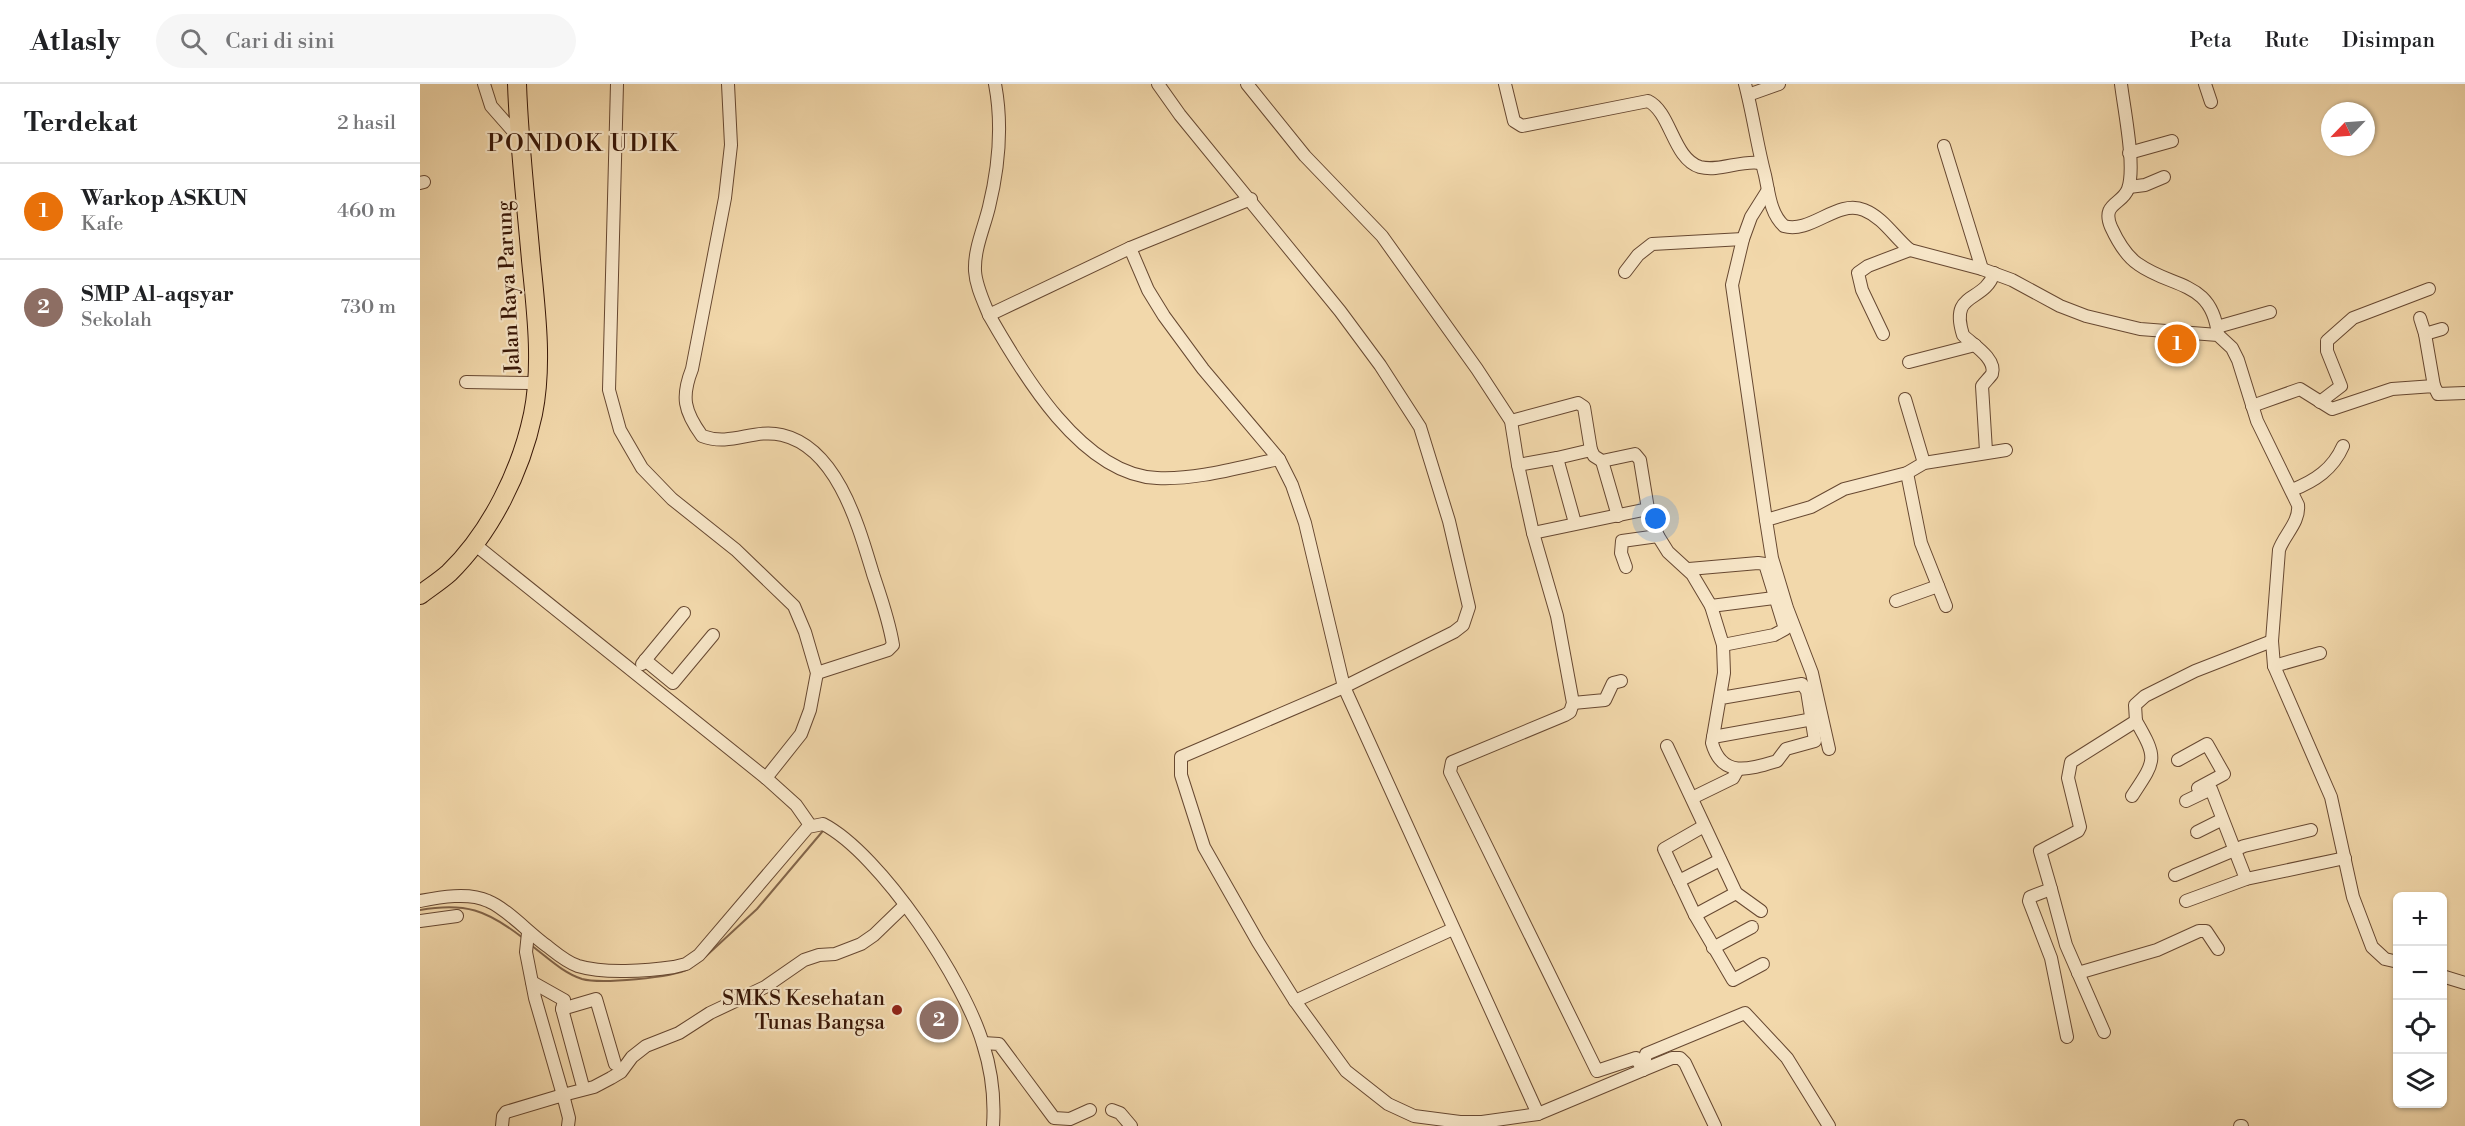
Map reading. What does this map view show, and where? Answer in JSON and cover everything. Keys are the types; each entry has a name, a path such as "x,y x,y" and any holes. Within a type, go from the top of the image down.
{"highway":[{"name":"Jalan Raya Parung","path":"420,595 449,573 490,519 523,451 533,412 537,373 537,331 510,84"},
{"name":"Jalan Raya Parung","path":"420,586 445,566 468,540 486,514 517,448 526,412 530,383 529,318 516,131 517,84"}],"street":[{"path":"484,84 492,106 516,131"},
{"path":"617,84 609,390 620,430 642,468 672,499 736,550 794,606 805,632 817,673 810,710 801,734 766,778"},
{"path":"728,84 731,145 725,198 692,369 685,388 686,406 702,436 716,441 764,432 784,435 802,444 829,469 841,486 862,539 890,627 893,645 888,650 817,673"},
{"path":"994,84 1000,112 999,151 975,270 979,291 989,315 1023,370 1069,429 1093,453 1112,466 1154,478 1179,478 1279,459"},
{"path":"1158,84 1180,115 1251,199 1380,365 1419,427 1449,521 1469,607 1463,625 1454,632 1344,687 1181,757 1181,775 1204,847 1295,1001 1346,1071 1388,1104 1414,1116 1460,1122 1482,1122 1538,1114 1672,1058 1680,1058 1685,1063 1715,1126"},
{"path":"1247,84 1305,156 1382,236 1477,369 1511,421 1533,533 1557,616 1573,703 1570,712 1565,715 1452,762 1450,772 1597,1071 1609,1085"},
{"path":"1506,84 1512,116 1514,121 1522,126 1648,101 1658,111 1685,156 1693,164 1712,168 1749,161 1760,163"},
{"path":"1779,84 1746,89 1760,163 1778,220 1784,226 1797,227 1846,209 1862,209 1884,223 1900,242 1910,249 1988,271 2086,316 2140,329 2222,328 2270,312"},
{"path":"2121,84 2129,153 2129,187 2111,207 2109,220 2116,237 2128,255 2139,265 2191,288 2204,297 2238,360 2256,405 2298,487 2299,512 2279,550 2272,641 2277,665 2331,797 2353,897 2372,947 2385,959 2393,961"},
{"path":"2205,84 2211,102"},
{"path":"2129,153 2172,141"},
{"path":"1944,146 1988,271 1989,286 1964,301 1961,307 1963,335 1983,350 1992,372 1982,386 1986,451"},
{"path":"2129,187 2145,185 2164,177"},
{"path":"1768,190 1751,217 1732,285 1773,558 1787,608 1812,673 1829,749"},
{"path":"989,315 1130,248 1251,199"},
{"path":"1625,272 1638,255 1652,244 1743,239"},
{"path":"1130,248 1148,290 1164,316 1203,369 1279,459 1292,485 1305,523 1344,687 1538,1114"},
{"path":"1883,334 1862,290 1858,273 1868,266 1910,249"},
{"path":"2320,402 2341,386 2327,351 2327,341 2353,318 2429,289"},
{"path":"2420,318 2434,386 2438,394 2465,393"},
{"path":"2425,334 2442,329"},
{"path":"1909,362 1976,345"},
{"path":"466,382 530,383"},
{"path":"2256,405 2300,389 2332,409 2392,389 2434,386"},
{"path":"1905,399 1924,463"},
{"path":"1511,421 1578,403 1584,407 1591,450 1594,456 1602,461 1618,516"},
{"path":"2298,487 2334,464 2343,446"},
{"path":"1518,465 1591,450"},
{"path":"1766,520 1811,507 1844,489 1907,473 1924,463 1986,451 2006,450"},
{"path":"1602,461 1635,454 1637,456 1640,460 1648,509 1658,536 1668,552 1689,569 1711,606 1723,645 1724,673 1712,743 1719,758 1724,763 1738,769 1746,769 1777,761 1786,749 1812,744 1816,738 1807,691 1802,684 1721,698"},
{"path":"1557,458 1575,524"},
{"path":"1907,473 1921,543 1946,606"},
{"path":"1533,533 1648,509"},
{"path":"1626,567 1621,553 1622,542 1658,536"},
{"path":"473,543 766,778 796,805 810,825"},
{"path":"1689,569 1762,562 1766,567 1785,629 1774,634 1723,645"},
{"path":"1896,601 1938,586"},
{"path":"1711,606 1774,598"},
{"path":"635,672 684,613"},
{"path":"645,660 674,683 713,635"},
{"path":"2132,796 2150,770 2153,754 2136,721 2134,705 2145,696 2195,671 2272,641"},
{"path":"2277,665 2320,653"},
{"path":"1573,703 1605,700 1610,694 1613,683 1621,681"},
{"path":"1713,737 1813,719"},
{"path":"2104,1032 2063,938 2040,851 2078,831 2080,827 2068,778 2071,762 2136,721"},
{"path":"2178,760 2207,744 2224,774 2186,801"},
{"path":"1667,746 1736,894 1761,911"},
{"path":"1692,798 1733,778 1738,769"},
{"path":"2206,786 2246,879"},
{"path":"2197,832 2221,820"},
{"path":"420,901 449,897 483,899 495,904 528,933 566,960 588,968 662,969 686,964 699,955 810,825 820,824 828,827 862,855 905,905 933,943 970,1011 983,1042 994,1098 993,1126"},
{"path":"1704,825 1664,849 1695,915 1733,980 1763,964"},
{"path":"2175,875 2234,850 2311,830"},
{"path":"2186,901 2246,879 2345,858"},
{"path":"1679,881 1720,860"},
{"path":"2051,889 2030,897 2029,901 2051,958 2067,1037"},
{"path":"1695,915 1736,894"},
{"path":"502,1126 502,1116 506,1112 594,1087 611,1078 621,1072 646,1046 679,1033 710,1013 765,987 804,960 835,954 861,944 874,935 905,905"},
{"path":"420,921 457,916"},
{"path":"1713,948 1752,927"},
{"path":"1295,1001 1453,929"},
{"path":"2078,973 2157,950 2199,931 2206,931 2218,949"},
{"path":"528,933 526,952 532,982 569,1118 568,1126"},
{"path":"2447,978 2465,983"},
{"path":"532,982 564,999 562,1009 582,1083"},
{"path":"562,1009 596,999 615,1064"},
{"path":"1643,1070 1646,1054 1745,1013 1787,1058 1829,1126"},
{"path":"983,1042 999,1044 1054,1118 1070,1119 1090,1110"},
{"path":"1597,1071 1636,1058 1643,1070"},
{"path":"1112,1110 1120,1113 1131,1126"}],"waterway":[{"path":"705,957 757,909 822,832"},
{"path":"420,910 450,907 475,910 498,921 523,938"},
{"path":"532,946 568,973 582,979 619,980 653,977 688,969"}],"place":[{"name":"Warkop ASKUN","path":"2177,344"},
{"name":"SMKS Kesehatan Tunas Bangsa","path":"897,1010"},
{"name":"SMP Al-aqsyar","path":"939,1020"}],"district":[{"name":"PONDOK UDIK","path":"583,143"}]}
